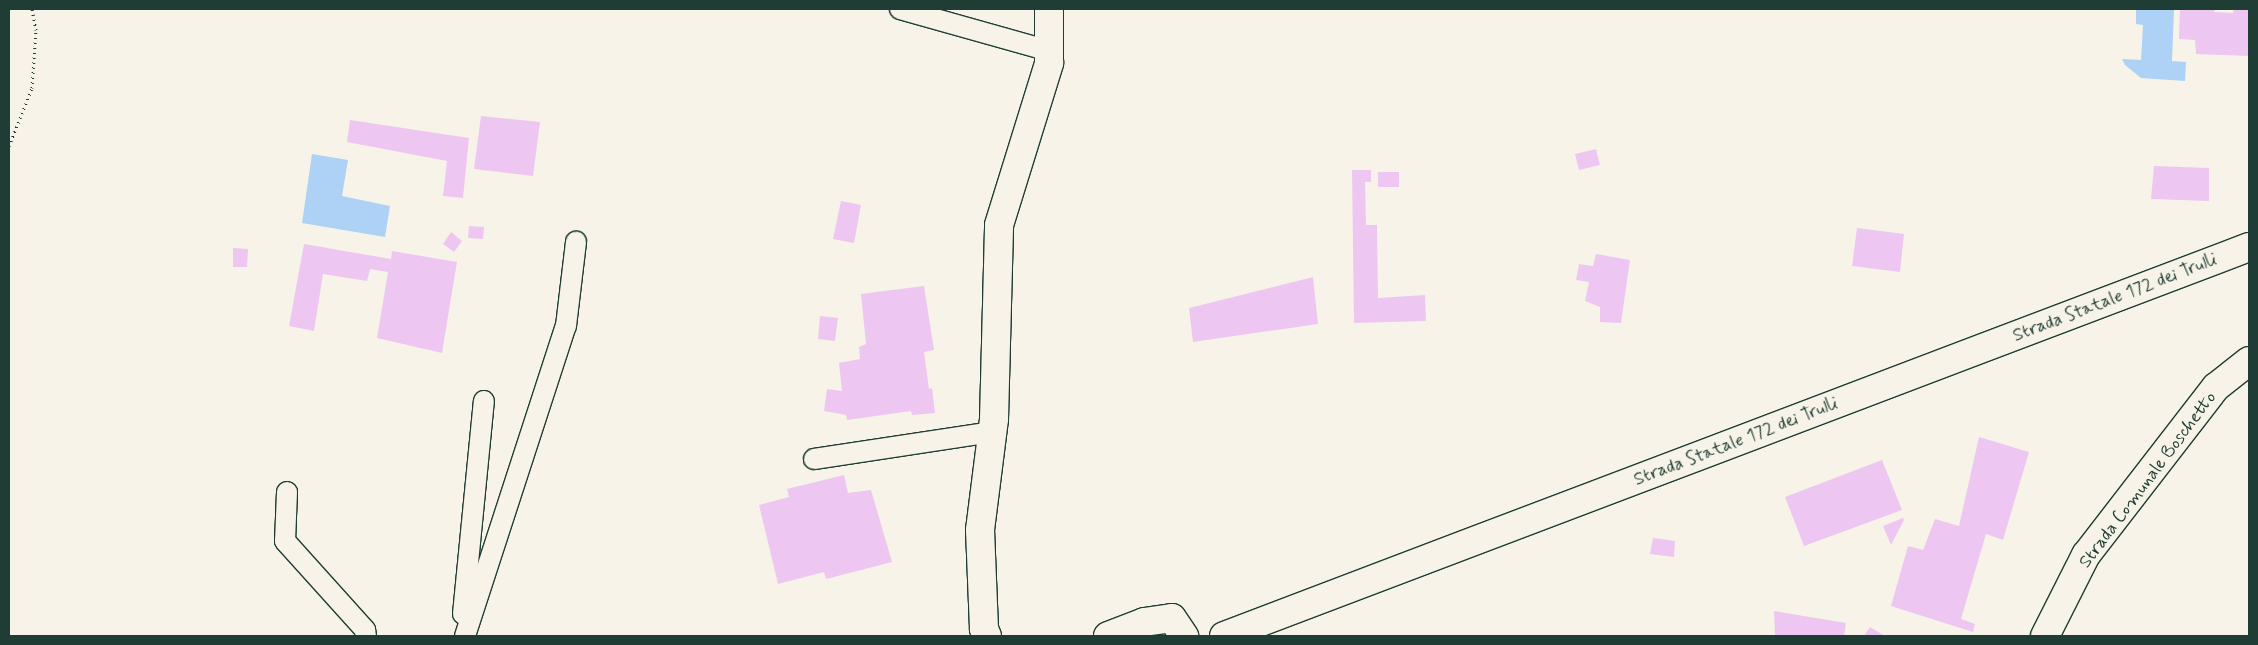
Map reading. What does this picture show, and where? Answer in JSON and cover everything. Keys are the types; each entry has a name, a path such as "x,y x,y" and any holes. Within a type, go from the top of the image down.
{"main road":[{"path":"988,636 984,629 980,530 993,432 999,225 1049,63 1049,9"},
{"name":"Strada Statale 172 dei Trulli","path":"1224,636 2249,247"},
{"name":"Strada Comunale Boschetto","path":"2045,636 2086,556 2216,387 2249,362"},
{"path":"1108,636 1144,622 1172,618 1184,636"}],"lane":[{"path":"900,9 954,16 1049,51"},
{"path":"465,636 566,326 576,242"},
{"path":"461,636 484,401"},
{"path":"814,459 993,432"},
{"path":"287,492 285,541 366,630 366,636"}],"path":[{"path":"9,146 32,88 36,30 32,9"}],"water":[{"path":"2136,9 2174,9 2172,61 2186,62 2185,81 2141,78 2125,65 2122,59 2141,60 2143,25 2136,24"},
{"path":"312,154 348,160 342,196 390,206 385,237 302,223"}],"building":[{"path":"2180,9 2215,9 2214,12 2233,13 2234,9 2249,9 2249,56 2196,54 2195,40 2179,39"},
{"path":"481,116 540,122 533,176 474,169"},
{"path":"350,120 469,138 463,198 443,196 447,161 347,142"},
{"path":"1596,149 1600,165 1579,170 1575,154"},
{"path":"2154,166 2209,168 2209,201 2151,199"},
{"path":"1352,170 1371,170 1371,182 1365,182 1366,225 1377,225 1378,298 1425,295 1426,321 1354,323"},
{"path":"1378,172 1399,172 1399,187 1378,187"},
{"path":"841,201 861,205 854,243 833,239"},
{"path":"469,226 484,227 483,239 468,238"},
{"path":"1857,228 1904,234 1900,272 1852,266"},
{"path":"451,232 462,241 454,252 443,244"},
{"path":"304,244 391,259 392,251 457,262 442,353 377,338 388,272 370,269 367,281 323,274 314,331 289,326"},
{"path":"233,248 248,249 247,267 233,267"},
{"path":"1596,254 1630,260 1621,323 1600,322 1600,307 1585,301 1589,282 1576,280 1579,264 1593,266"},
{"path":"1313,277 1318,324 1193,342 1189,308"},
{"path":"924,286 934,350 924,352 929,389 932,388 935,413 912,415 911,411 847,420 846,415 824,411 827,389 842,391 839,363 860,359 859,347 866,344 861,294"},
{"path":"820,316 838,318 835,341 818,339"},
{"path":"1979,437 2029,452 2003,540 1986,534 1961,619 1975,624 1973,632 1891,606 1908,546 1923,550 1935,519 1959,526"},
{"path":"1882,460 1902,510 1804,546 1785,497"},
{"path":"844,475 848,493 871,490 892,562 826,579 824,572 778,584 759,505 789,497 787,489"},
{"path":"1903,518 1904,520 1891,545 1883,526"},
{"path":"1653,538 1675,541 1674,557 1650,554"},
{"path":"1774,611 1846,623 1844,636 1775,636"},
{"path":"1870,627 1885,636 1864,636"}]}
